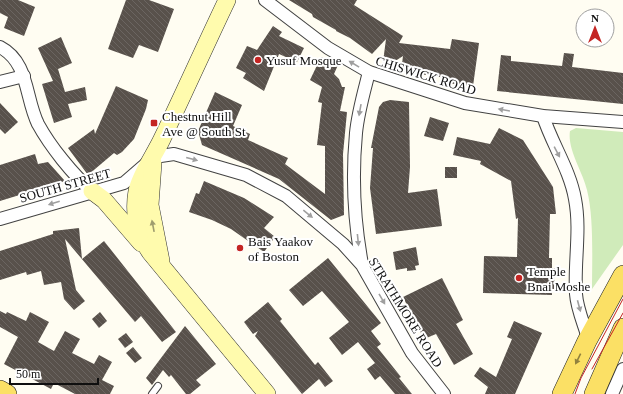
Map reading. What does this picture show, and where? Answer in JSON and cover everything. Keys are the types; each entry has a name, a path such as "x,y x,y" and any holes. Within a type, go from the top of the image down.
{"main road":[{"path":"150,252 140,234 136,199 139,184 154,157 223,1"},
{"path":"154,157 150,205 162,264"},
{"path":"92,192 104,200 121,222 162,264 267,394"},
{"path":"562,394 588,338 623,275"},
{"path":"594,394 623,328"},
{"path":"0,390 7,394"}],"street":[{"name":"CHISWICK ROAD","path":"265,0 328,48 369,72 465,103 543,116 623,122"},
{"path":"0,46 16,59 24,76 31,104 39,125 73,172 92,192"},
{"path":"362,265 358,242 354,169 356,132 369,72"},
{"path":"0,82 24,76"},
{"path":"543,116 551,140 571,181 576,200 578,217 577,299 588,338"},
{"name":"STRATHMORE ROAD","path":"154,157 174,154 223,167 266,184 286,196 310,215 343,244 362,265 412,353 444,394"},
{"name":"SOUTH STREET","path":"0,219 124,183 154,157"},
{"path":"612,394 623,369"}],"lane":[{"path":"152,394 158,386"}],"green space":[{"path":"576,128 623,132 623,245 592,289 591,213 587,190 573,153 570,138 570,131"}],"building":[{"path":"0,0 18,0 35,7 24,36 4,28 8,17 0,13"},
{"path":"126,0 149,0 174,9 158,52 139,45 133,58 108,49"},
{"path":"289,0 357,0 354,5 403,36 399,43 450,49 452,39 479,43 473,86 446,83 446,78 401,71 403,56 389,65 383,62 386,39 372,54 350,38 313,17 312,14"},
{"name":"Yusuf Mosque","path":"273,26 282,32 279,36 304,48 297,62 279,54 264,91 243,78 246,73 236,68 247,46 257,50"},
{"path":"61,37 72,63 58,69 65,92 85,87 87,100 68,104 72,117 54,123 42,84 53,81 38,48"},
{"path":"564,53 574,54 572,67 623,73 623,104 497,91 501,55 511,56 511,61 562,66"},
{"path":"321,57 338,65 334,74 339,79 342,87 345,87 340,111 347,112 343,154 344,215 331,220 279,179 202,145 198,131 215,92 242,105 233,126 250,134 248,140 288,158 285,164 325,194 325,146 317,145 322,103 318,102 322,87 310,80"},
{"path":"116,86 148,100 146,109 134,139 122,152 117,155 114,153 88,175 68,148 94,129 95,134"},
{"path":"390,100 409,102 410,167 408,193 437,189 442,226 376,234 370,188 373,148 371,148 379,107 383,102"},
{"path":"0,103 18,122 5,134 0,129"},
{"path":"430,117 449,123 443,141 424,136"},
{"path":"499,128 523,140 553,187 556,214 550,214 549,258 552,258 552,268 555,268 554,289 552,289 552,295 483,293 484,256 517,257 518,218 516,219 511,181 480,164 481,161 453,155 457,137 490,144"},
{"path":"35,154 38,164 48,162 65,181 0,201 0,165"},
{"path":"445,167 457,167 457,178 445,178"},
{"path":"204,181 244,198 274,217 264,228 275,237 264,252 231,229 212,220 189,212 196,193 199,194"},
{"path":"79,228 82,259 104,241 176,332 162,342 141,316 135,322 65,239 76,290 85,301 74,310 64,299 61,282 44,285 41,271 27,275 26,272 0,280 0,251 53,234 53,231"},
{"path":"416,247 419,265 415,266 416,270 407,271 407,268 396,270 393,252"},
{"path":"328,258 381,323 371,331 381,344 377,347 401,377 399,378 412,394 395,394 380,376 375,380 367,369 375,363 358,342 342,355 329,338 349,322 322,291 303,306 289,290"},
{"path":"442,278 463,320 456,324 473,354 454,365 436,334 424,339 403,297"},
{"path":"268,302 282,319 280,321 315,365 318,362 333,381 325,387 319,379 302,394 255,336 258,331 253,334 244,322"},
{"path":"0,311 6,314 7,312 26,321 30,312 49,322 38,342 54,351 65,331 80,339 72,353 94,364 99,355 112,362 102,380 114,386 110,394 75,394 54,383 51,389 4,364 18,337 0,327"},
{"path":"100,312 107,321 99,328 92,319"},
{"path":"514,321 542,333 515,394 485,394 488,387 474,376 480,367 496,377 512,339 507,337"},
{"path":"185,326 216,364 196,380 201,385 190,394 186,394 171,375 169,377 163,370 152,385 146,378"},
{"path":"126,333 133,342 125,348 118,339"},
{"path":"133,347 142,358 135,363 126,353"}],"tram line":[{"path":"575,394 581,378 623,299"},
{"path":"592,369 623,313"}],"place":[{"name":"Yusuf Mosque","path":"258,60"},
{"name":"Chestnut Hill Ave @ South St","path":"154,123"},
{"name":"Bais Yaakov of Boston","path":"240,248"},
{"name":"Temple Bnai Moshe","path":"519,278"}]}
